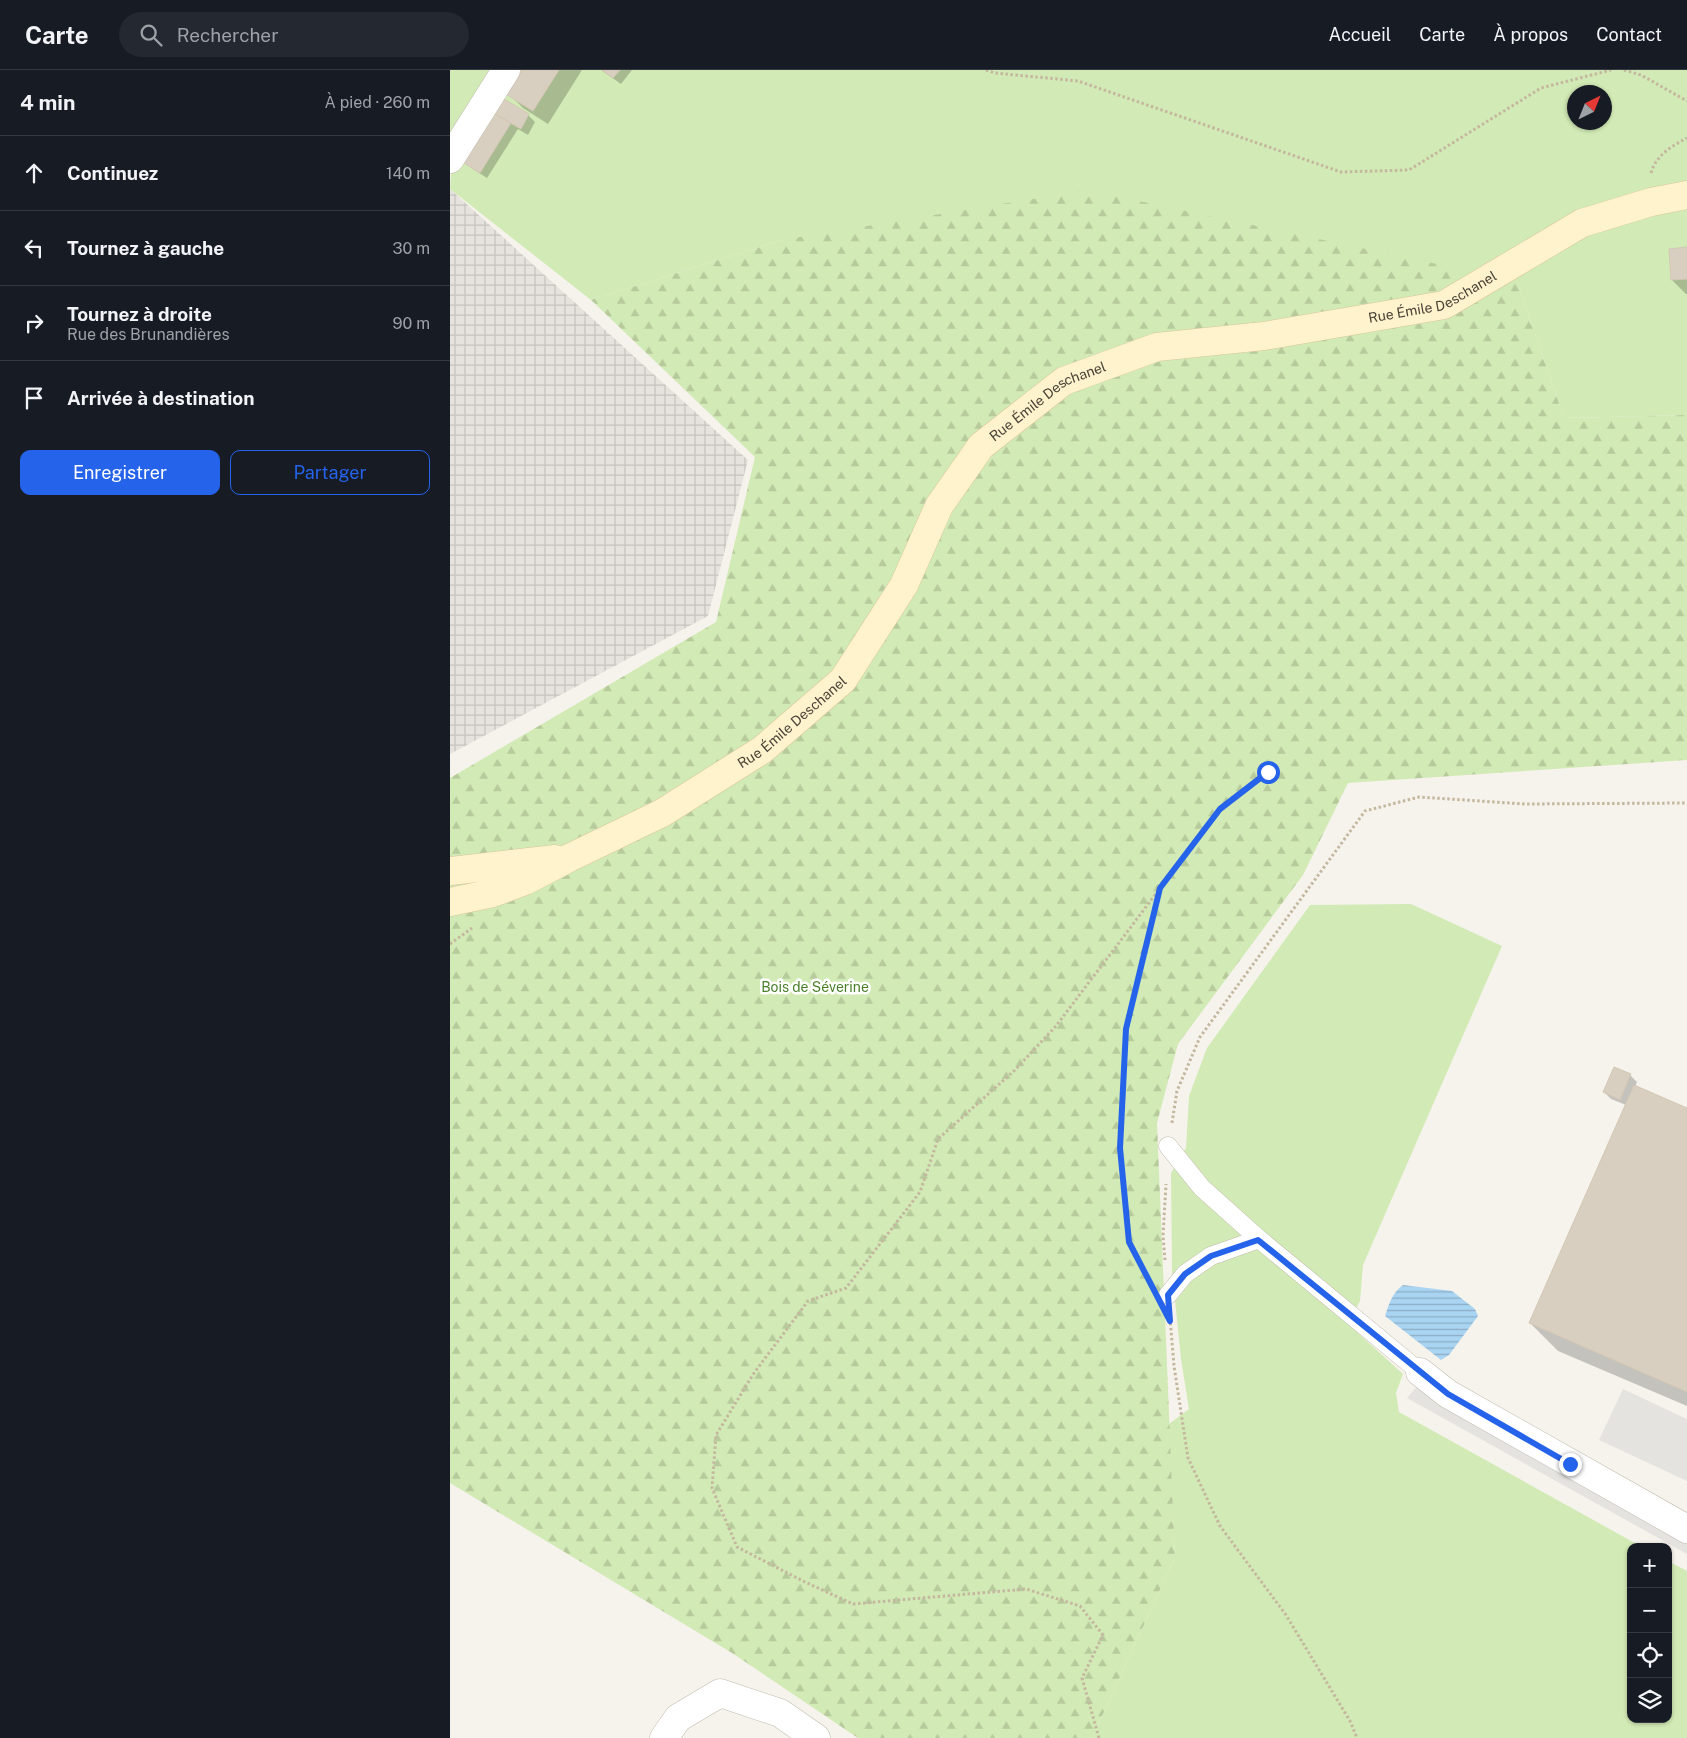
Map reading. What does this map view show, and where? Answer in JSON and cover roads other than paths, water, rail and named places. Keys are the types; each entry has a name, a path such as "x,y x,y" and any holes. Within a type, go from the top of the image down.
{"main road":[{"name":"Rue Émile Deschanel","path":"450,902 493,893 525,881 662,813 762,750 843,680 904,585 939,506 981,446 1064,381 1157,347 1264,336 1444,305 1582,223 1651,202 1687,195"},
{"name":"Rue Émile Deschanel","path":"450,871 569,858"}],"street":[{"path":"450,159 506,70"},
{"path":"1420,1372 1448,1394 1687,1529"},
{"path":"664,1738 678,1718 720,1693 780,1713 816,1738"}],"lane":[{"path":"1168,1146 1202,1188 1258,1240 1420,1372"},
{"path":"1167,1303 1185,1274 1211,1256 1258,1240"}],"water":[{"path":"1403,1285 1452,1291 1475,1309 1478,1316 1449,1355 1441,1360 1385,1316 1394,1295"}],"park label":[{"name":"Bois de Séverine","path":"815,987"}]}
